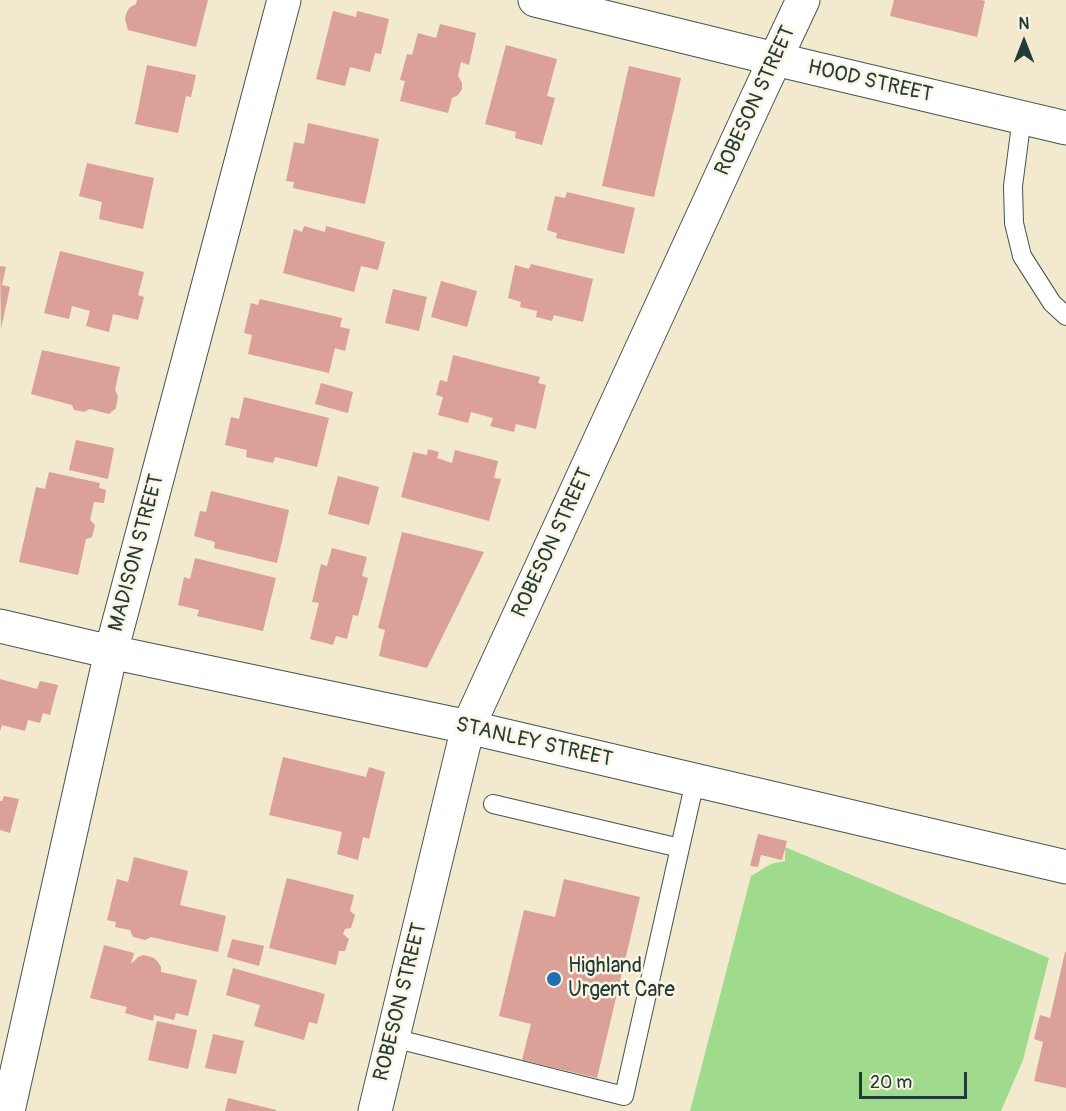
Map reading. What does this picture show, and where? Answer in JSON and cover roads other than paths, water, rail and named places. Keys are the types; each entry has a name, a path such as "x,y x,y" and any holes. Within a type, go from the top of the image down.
{"street":[{"name":"MADISON STREET","path":"8,1111 111,652 284,0"},
{"name":"HOOD STREET","path":"536,0 1066,128"},
{"name":"ROBESON STREET","path":"375,1111 468,727 803,0"},
{"name":"STANLEY STREET","path":"0,626 111,652 468,727 1066,867"}],"lane":[{"path":"1022,117 1013,186 1014,223 1022,256 1052,303 1066,316"},
{"path":"393,1038 624,1096 695,781"},
{"path":"493,804 680,848"}],"place":[{"name":"Highland Urgent Care","path":"554,979"}]}
